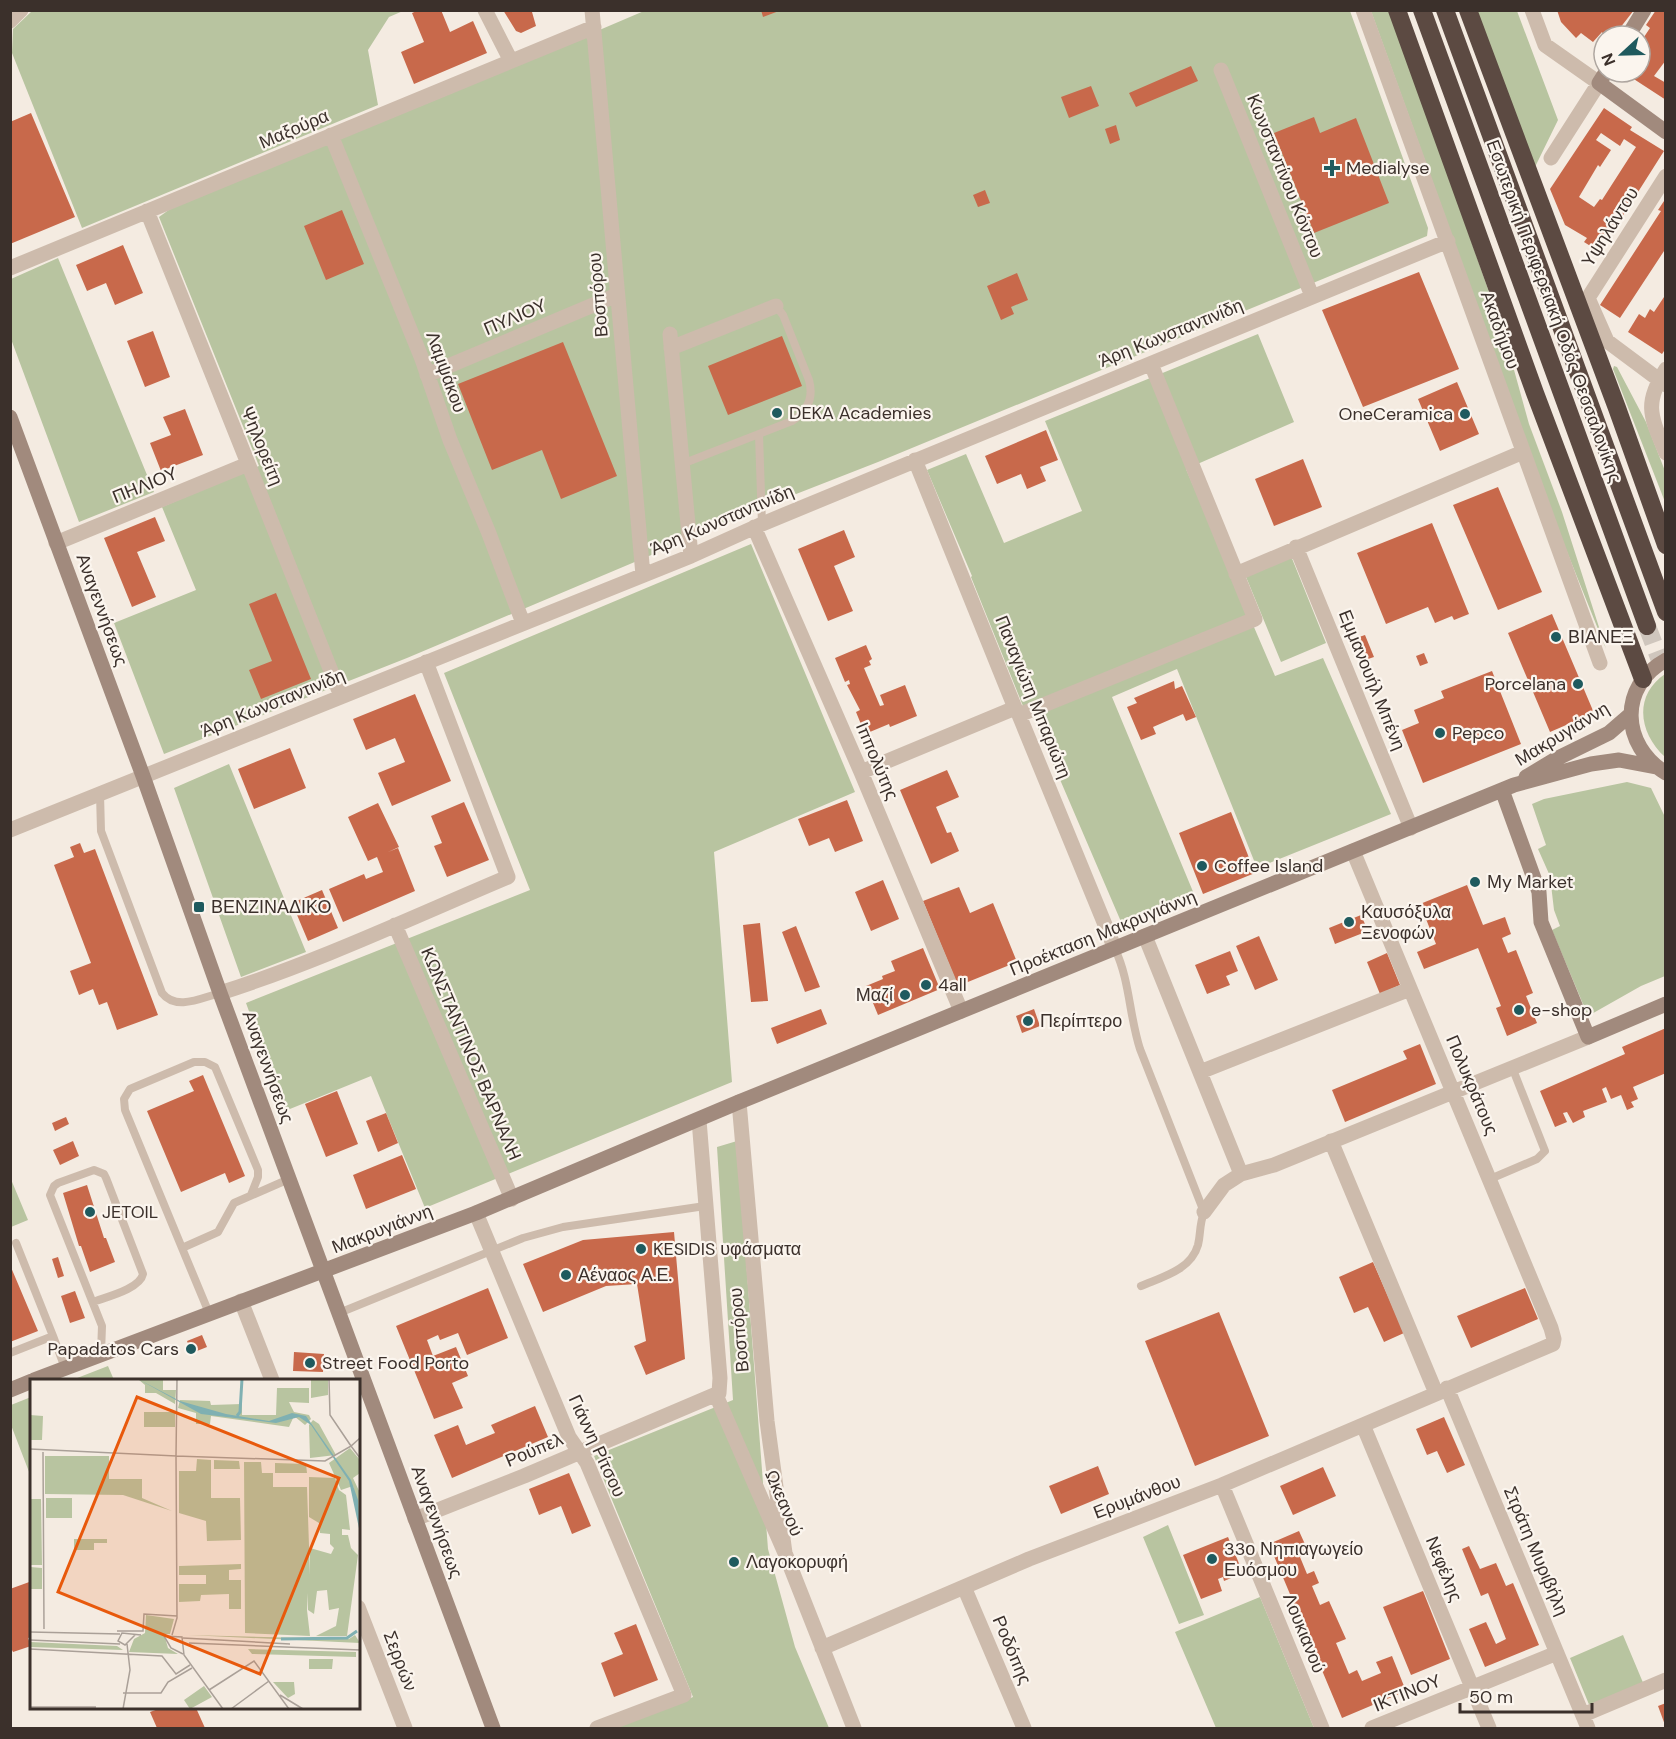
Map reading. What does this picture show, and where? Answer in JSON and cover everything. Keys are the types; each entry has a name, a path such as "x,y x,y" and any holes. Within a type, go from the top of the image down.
{"highway":[{"path":"1397,10 1535,393 1643,679"},
{"name":"Εσωτερική Περιφερειακή Οδός Θεσσαλονίκης","path":"1422,10 1647,626"},
{"name":"Εσωτερική Περιφερειακή Οδός Θεσσαλονίκης","path":"1445,10 1665,612"},
{"path":"1468,10 1617,408 1665,545"}],"main road":[{"path":"1635,24 1644,10"},
{"path":"1609,84 1665,132"},
{"name":"Αναγεννήσεως","path":"10,417 143,776 220,993 493,1728"},
{"name":"Μακρυγιάννη","path":"1661,770 1638,746 1633,732 1631,714 1634,698 1643,679 1665,660"},
{"name":"Μακρυγιάννη","path":"1508,788 1547,764 1609,733 1631,714"},
{"name":"Μακρυγιάννη","path":"1508,788 1591,764 1619,760 1661,770"},
{"path":"1508,788 1539,892 1541,922 1588,1037 1665,1004"},
{"name":"Προέκταση Μακρυγιάννη","path":"740,1102 1508,788"},
{"name":"Μακρυγιάννη","path":"38,1379 101,1353 324,1272 512,1199 740,1102"},
{"name":"Μακρυγιάννη","path":"10,1390 30,1382"}],"street":[{"path":"10,21 21,10"},
{"path":"485,10 511,61"},
{"name":"Βοσπόρου","path":"592,10 643,575"},
{"name":"Ακαδήμου","path":"1362,10 1600,663"},
{"path":"1532,10 1545,45 1592,72"},
{"name":"Μαξούρα","path":"10,268 594,27"},
{"name":"Κωνσταντίνου Κόντου","path":"1221,70 1312,296"},
{"path":"1551,158 1598,84"},
{"name":"Λαμψάκου","path":"330,135 427,375 450,440 523,623"},
{"name":"Υψηλάντου","path":"1663,378 1607,341 1588,298 1665,176"},
{"name":"Ψηλορείτη","path":"147,211 341,696"},
{"name":"Άρη Κωνσταντινίδη","path":"10,830 691,556 915,460 1448,241"},
{"name":"ΠΥΛΙΟΥ","path":"427,375 617,295"},
{"path":"691,556 671,341 776,306"},
{"path":"861,772 1255,619 1150,364"},
{"path":"1663,378 1652,396 1652,414 1665,453"},
{"path":"1236,574 1523,452"},
{"name":"Παναγιώτη Μπαριώτη","path":"915,460 1115,949"},
{"name":"ΠΗΛΙΟΥ","path":"56,543 248,464"},
{"name":"Ιππολύτης","path":"758,526 961,1011"},
{"name":"Εμμανουήλ Μπένη","path":"1296,547 1411,828"},
{"path":"220,993 268,977 508,878 426,663"},
{"name":"Πολυκράτους","path":"1353,851 1553,1336"},
{"name":"ΚΩΝΣΤΑΝΤΙΝΟΣ ΒΑΡΝΑΛΗ","path":"395,925 512,1199"},
{"path":"1145,936 1241,1174"},
{"path":"1200,1072 1410,989"},
{"path":"1204,1212 1224,1185 1241,1174 1274,1165 1588,1037"},
{"name":"Βοσπόρου","path":"740,1102 767,1421 785,1553"},
{"name":"Βοσπόρου","path":"699,1120 720,1378 720,1390 716,1395"},
{"name":"Στράτη Μυριβήλη","path":"1331,1141 1586,1722"},
{"name":"Γιάννη Ρίτσου","path":"476,1213 569,1437 586,1463 684,1695 597,1728"},
{"path":"242,1301 272,1379"},
{"name":"Ερυμάνθου","path":"822,1648 1029,1559 1222,1485 1548,1347 1553,1342 1553,1336"},
{"name":"Ωκεανού","path":"716,1395 785,1553 854,1728"},
{"name":"Ρούπελ","path":"415,1519 716,1395"},
{"name":"Νεφέλης","path":"1363,1425 1489,1728"},
{"name":"Λουκιανού","path":"1222,1485 1322,1728"},
{"name":"Ροδόπης","path":"964,1587 1024,1728"},
{"name":"Σερρών","path":"360,1612 405,1728"},
{"name":"ΙΚΤΙΝΟΥ","path":"1372,1728 1557,1653"},
{"path":"1586,1722 1665,1680"}],"lane":[{"path":"682,464 799,417 809,404 811,396 809,380 783,315 776,306"},
{"path":"758,526 759,435"},
{"path":"100,794 101,831 162,993 169,1000 178,1003 220,993"},
{"path":"1115,949 1124,970 1140,1049 1204,1212 1198,1228 1198,1246 1189,1261 1175,1272 1141,1286"},
{"path":"209,1313 125,1110 124,1099 130,1089 194,1062 205,1062 215,1067 258,1170 258,1177 251,1195"},
{"path":"1490,1179 1537,1159 1545,1151 1512,1067"},
{"path":"93,1302 134,1286 142,1279 106,1178 104,1174 94,1170 58,1183 51,1190 50,1195 102,1326 101,1353"},
{"path":"182,1248 218,1232 234,1203 289,1179"},
{"path":"339,1313 523,1238 563,1227 705,1206"},
{"path":"16,1243 65,1368"},
{"path":"10,1353 53,1336"}],"green space":[{"path":"32,11 403,11 389,17 368,50 378,105 82,228 12,53 13,29"},
{"path":"644,11 1350,11 1428,228 1427,236 791,496 407,658 164,754 114,623 196,590 162,507 259,466 159,217 170,209"},
{"path":"1371,11 1391,11 1506,341 1529,424 1562,512 1606,649 1557,527"},
{"path":"1476,11 1517,11 1558,120 1535,167"},
{"path":"58,258 154,492 79,522 11,339 11,279"},
{"path":"1258,334 1294,422 1186,469 1275,676 1323,658 1391,814 1257,868 1177,669 1112,697 1194,894 1122,924 1028,705 1023,706 927,470 966,454 1004,543 1082,511 1045,421"},
{"path":"1614,366 1617,367 1646,422 1665,471 1665,502 1613,369"},
{"path":"751,544 855,792 714,852 732,1082 425,1208 371,1076 285,1111 246,1003 530,890 444,673"},
{"path":"1289,551 1326,643 1281,662 1244,572"},
{"path":"1665,674 1665,757 1650,737 1643,715 1648,693"},
{"path":"229,764 306,952 241,977 174,788"},
{"path":"1627,782 1651,788 1665,817 1665,976 1641,986 1588,1016 1552,930 1560,926 1554,910 1550,876 1538,849 1546,845 1532,804 1544,799"},
{"path":"737,1141 768,1549 795,1647 829,1728 616,1728 693,1697 594,1456 733,1400 717,1147"},
{"path":"10,1177 28,1220 11,1227 10,1227"},
{"path":"108,1366 114,1379 75,1379"},
{"path":"30,1397 30,1474 11,1425 11,1405"},
{"path":"1168,1525 1204,1615 1179,1624 1143,1537"},
{"path":"1260,1597 1314,1728 1216,1728 1175,1632"},
{"path":"1623,1635 1644,1685 1590,1707 1570,1658"}],"building":[{"path":"419,10 441,10 450,32 473,21 487,53 414,84 401,52 424,42 412,13"},
{"path":"503,10 532,12 536,26 521,33 516,31"},
{"path":"761,10 779,10 779,11 763,17"},
{"path":"1557,10 1634,10 1623,24 1592,24 1592,41 1581,33 1576,38 1561,22"},
{"path":"1656,10 1666,10 1666,60 1654,76 1666,83 1666,100 1641,84 1652,84 1652,24 1647,24"},
{"path":"1191,66 1198,81 1136,107 1129,93"},
{"path":"1091,86 1099,106 1069,118 1061,97"},
{"path":"1604,108 1632,127 1630,130 1664,151 1600,252 1584,242 1587,238 1565,225 1550,189","holes":["1601,133 1620,146 1624,139 1636,147 1602,200 1600,199 1594,207 1579,197 1598,165 1600,167 1611,150 1596,140"]},
{"path":"31,113 75,217 10,244 10,122"},
{"name":"Medialyse","path":"1314,117 1320,133 1356,118 1389,203 1314,233 1274,133"},
{"path":"1116,125 1120,140 1110,144 1105,129"},
{"path":"985,190 990,203 978,207 973,195"},
{"path":"1666,198 1666,248 1620,318 1600,305 1661,211 1658,210"},
{"path":"342,210 364,264 326,280 304,226"},
{"path":"123,245 143,293 115,305 106,283 87,291 76,265"},
{"path":"1419,272 1459,369 1363,407 1322,310"},
{"path":"1017,273 1028,300 1011,307 1014,314 1001,320 987,286"},
{"path":"1666,294 1666,348 1662,354 1628,332 1639,314 1645,318 1650,309 1654,312"},
{"path":"153,331 170,377 145,387 127,341"},
{"path":"782,336 802,386 728,415 708,366"},
{"path":"563,342 617,476 561,499 542,450 492,470 458,384"},
{"path":"1457,382 1479,434 1440,451 1418,399"},
{"path":"185,409 203,455 161,471 150,443 171,435 163,417"},
{"path":"1046,430 1058,460 1040,467 1046,481 1027,489 1021,474 997,484 985,456"},
{"path":"1303,459 1322,507 1274,526 1255,479"},
{"path":"1498,487 1542,592 1498,610 1453,505"},
{"path":"155,517 165,541 137,552 156,597 132,607 104,538"},
{"path":"1432,523 1469,614 1454,620 1452,616 1435,623 1428,607 1386,624 1357,553"},
{"path":"844,530 855,557 834,566 853,611 828,621 798,549"},
{"path":"276,593 311,679 261,699 249,670 272,661 249,604"},
{"path":"1552,614 1594,713 1550,732 1508,633"},
{"path":"1365,635 1374,657 1365,660 1356,638"},
{"path":"866,645 872,659 869,661 871,665 864,668 880,706 884,705 880,695 905,685 917,716 865,734 856,712 860,710 847,685 850,684 849,680 845,682 835,658"},
{"path":"1424,653 1428,663 1420,666 1416,656"},
{"path":"1492,671 1521,744 1423,783 1402,730 1419,723 1414,710 1444,698 1441,691"},
{"path":"1174,681 1175,689 1182,686 1196,717 1186,721 1183,714 1153,727 1156,734 1141,740 1127,707 1137,703 1134,698"},
{"path":"415,694 451,781 392,806 378,773 405,762 395,738 366,750 353,719"},
{"path":"290,748 306,788 254,809 238,769"},
{"path":"947,770 959,797 936,807 947,833 951,832 959,851 931,864 900,790"},
{"path":"847,800 863,841 835,852 829,838 809,846 798,819"},
{"path":"464,802 489,860 447,877 434,846 442,843 431,816"},
{"path":"378,803 399,847 388,852 398,848 415,891 343,922 329,889 364,874 366,879 383,872 377,857 368,861 348,817"},
{"path":"1231,812 1255,873 1203,894 1179,833"},
{"path":"80,843 84,853 95,849 158,1015 117,1030 107,1002 99,1005 93,989 79,995 70,971 91,963 54,865 74,857 70,847"},
{"path":"883,880 899,919 871,931 855,892"},
{"path":"1467,885 1483,925 1505,917 1511,934 1502,938 1508,953 1516,950 1533,993 1526,996 1537,1023 1507,1036 1496,1008 1501,1006 1478,948 1424,969 1417,952 1436,944 1420,904"},
{"path":"959,887 970,913 993,903 1017,962 958,986 923,901"},
{"path":"322,890 338,928 308,941 292,903"},
{"path":"1361,915 1368,931 1335,944 1329,928"},
{"path":"760,923 768,1001 751,1002 743,925"},
{"path":"796,926 820,987 805,992 782,932"},
{"path":"1259,936 1278,980 1255,990 1236,946"},
{"path":"923,948 940,989 878,1015 866,986 895,971 891,961"},
{"path":"1230,951 1238,971 1226,976 1230,985 1207,994 1195,965"},
{"path":"1387,953 1400,985 1380,994 1367,962"},
{"path":"821,1009 827,1024 777,1044 771,1028"},
{"name":"Περίπτερο","path":"1034,1009 1040,1026 1022,1033 1016,1016"},
{"path":"1666,1028 1666,1073 1633,1087 1638,1099 1631,1102 1634,1107 1627,1110 1621,1095 1611,1099 1606,1087 1602,1089 1607,1102 1583,1111 1585,1117 1573,1123 1567,1112 1563,1113 1567,1122 1555,1127 1540,1091 1625,1054 1622,1047"},
{"path":"1420,1044 1436,1084 1345,1122 1332,1090 1407,1059 1403,1051"},
{"path":"203,1075 245,1176 229,1183 225,1173 181,1192 147,1111 194,1091 189,1081"},
{"path":"337,1091 358,1144 326,1157 305,1104"},
{"path":"386,1113 398,1143 378,1152 366,1121"},
{"path":"66,1117 69,1124 55,1131 52,1123"},
{"path":"73,1141 79,1156 60,1165 53,1150"},
{"path":"402,1155 416,1189 366,1209 353,1175"},
{"path":"87,1185 104,1238 106,1238 115,1262 90,1272 81,1246 79,1246 63,1193"},
{"path":"674,1232 685,1359 646,1375 634,1346 646,1341 637,1284 606,1286 543,1312 523,1264 583,1240"},
{"path":"58,1257 64,1276 58,1278 52,1259"},
{"path":"1373,1262 1404,1333 1384,1342 1368,1307 1354,1313 1339,1277"},
{"path":"10,1265 38,1331 10,1342"},
{"path":"488,1288 508,1338 467,1355 458,1333 440,1340 438,1335 427,1340 433,1356 456,1347 468,1376 452,1383 463,1408 434,1419 396,1326"},
{"path":"1525,1288 1538,1319 1471,1348 1457,1316"},
{"path":"75,1291 85,1318 70,1323 61,1296"},
{"path":"1219,1312 1269,1436 1195,1466 1145,1341"},
{"path":"202,1335 207,1347 192,1353 187,1341"},
{"path":"294,1352 324,1354 323,1372 293,1371"},
{"path":"535,1406 548,1437 452,1478 434,1435 458,1425 466,1445 495,1433 491,1425"},
{"path":"1444,1417 1465,1465 1447,1473 1437,1451 1427,1455 1416,1429"},
{"path":"1098,1466 1109,1494 1061,1514 1049,1486"},
{"path":"1323,1467 1336,1496 1293,1515 1280,1486"},
{"path":"569,1473 591,1526 572,1534 561,1506 539,1515 529,1489"},
{"path":"1299,1531 1309,1553 1300,1557 1307,1574 1314,1571 1319,1583 1312,1586 1320,1605 1329,1601 1346,1639 1336,1643 1349,1674 1357,1670 1362,1681 1381,1673 1376,1662 1392,1656 1406,1691 1342,1718 1269,1544"},
{"path":"1228,1537 1243,1573 1224,1581 1223,1577 1218,1579 1222,1591 1201,1599 1183,1555"},
{"path":"1469,1546 1480,1569 1496,1563 1506,1586 1513,1583 1539,1645 1485,1667 1469,1629 1486,1622 1496,1644 1506,1639 1488,1593 1481,1596 1462,1549"},
{"path":"30,1582 30,1638 28,1638 30,1646 13,1652 10,1646 10,1589"},
{"path":"1423,1591 1450,1659 1411,1675 1383,1607"},
{"path":"636,1624 658,1680 614,1697 601,1663 623,1654 614,1633"},
{"path":"1666,1703 1666,1725 1665,1725 1658,1706"},
{"path":"158,1709 196,1709 205,1728 157,1728 150,1712"}],"tunnel":[{"path":"1647,626 1666,676"}],"place":[{"name":"Medialyse","path":"1332,168"},
{"name":"DEKA Academies","path":"777,413"},
{"name":"OneCeramica","path":"1465,414"},
{"name":"ΒΙΑΝΕΞ","path":"1556,637"},
{"name":"Porcelana","path":"1578,684"},
{"name":"Pepco","path":"1440,733"},
{"name":"Coffee Island","path":"1202,866"},
{"name":"Μy Μarket","path":"1475,882"},
{"name":"ΒΕΝΖΙΝΑΔΙΚΟ","path":"199,907"},
{"name":"Καυσόξυλα Ξενοφών","path":"1349,922"},
{"name":"4all","path":"926,985"},
{"name":"Μαζί","path":"905,995"},
{"name":"e-shop","path":"1519,1010"},
{"name":"Περίπτερο","path":"1028,1021"},
{"name":"JETOIL","path":"90,1212"},
{"name":"KESIDIS υφάσματα","path":"641,1249"},
{"name":"Αέναος Α.Ε.","path":"566,1275"},
{"name":"Papadatos Cars","path":"191,1349"},
{"name":"Street Food Porto","path":"310,1363"},
{"name":"33ο Νηπιαγωγείο Ευόσμου","path":"1212,1559"},
{"name":"Λαγοκορυφή","path":"734,1562"}]}
